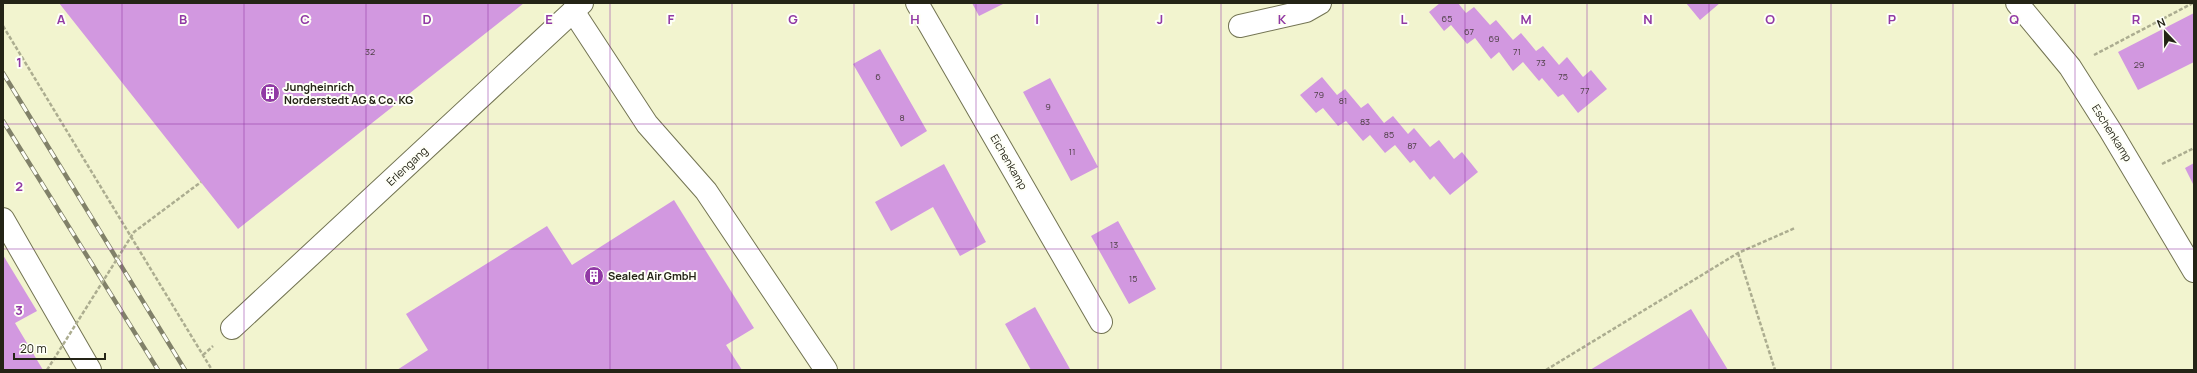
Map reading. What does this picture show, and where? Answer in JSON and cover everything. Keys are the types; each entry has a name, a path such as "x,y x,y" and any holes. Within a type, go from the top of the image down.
{"street":[{"name":"Eichenkamp","path":"917,3 1101,322"},
{"path":"1240,26 1306,11 1320,3"},
{"name":"Eschenkamp","path":"2017,3 2070,67 2138,175 2194,271"},
{"path":"578,6 647,124 706,191 826,370"},
{"name":"Erlengang","path":"232,328 578,6"},
{"path":"3,219 90,370"}],"path":[{"path":"2070,67 2193,3"},
{"path":"3,26 212,370"},
{"path":"2138,175 2194,148"},
{"path":"47,370 134,232 201,182"},
{"path":"1546,370 1738,253 1795,228"},
{"path":"1738,253 1775,370"}],"building":[{"name":"Jungheinrich Norderstedt AG & Co. KG","path":"59,3 524,3 238,229"},
{"path":"972,3 1005,3 979,16"},
{"path":"1440,3 1458,3 1466,13 1474,7 1490,25 1496,20 1513,40 1521,33 1536,51 1543,46 1559,65 1567,57 1583,77 1591,70 1607,89 1578,113 1563,94 1558,97 1542,78 1539,81 1523,62 1513,71 1499,52 1491,59 1475,38 1467,44 1451,25 1444,31 1429,12"},
{"path":"1686,3 1720,3 1700,20"},
{"path":"2194,13 2194,62 2138,90 2118,52"},
{"path":"880,49 927,131 901,147 853,64"},
{"path":"1322,77 1337,95 1345,89 1361,108 1368,103 1384,123 1393,116 1408,134 1414,128 1430,147 1439,140 1454,159 1462,152 1478,172 1450,195 1434,176 1430,180 1414,160 1410,163 1395,145 1385,153 1370,135 1363,141 1346,121 1338,126 1323,108 1316,113 1300,95"},
{"path":"1050,78 1098,167 1071,181 1023,92"},
{"path":"2194,163 2194,186 2185,168"},
{"path":"944,164 986,242 960,256 933,207 891,231 875,202"},
{"name":"Sealed Air GmbH","path":"674,200 754,328 726,345 742,370 397,370 428,350 406,314 547,226 572,265"},
{"path":"1118,221 1156,289 1129,304 1091,236"},
{"path":"3,255 37,311 15,323 43,370 3,370"},
{"path":"1035,307 1070,369 1069,370 1031,370 1005,324"},
{"path":"1691,309 1728,370 1590,370"}],"railway":[{"path":"3,73 185,370"},
{"path":"3,121 158,370"}],"place":[{"name":"Jungheinrich Norderstedt AG & Co. KG","path":"270,93"},
{"name":"Sealed Air GmbH","path":"594,276"}]}
